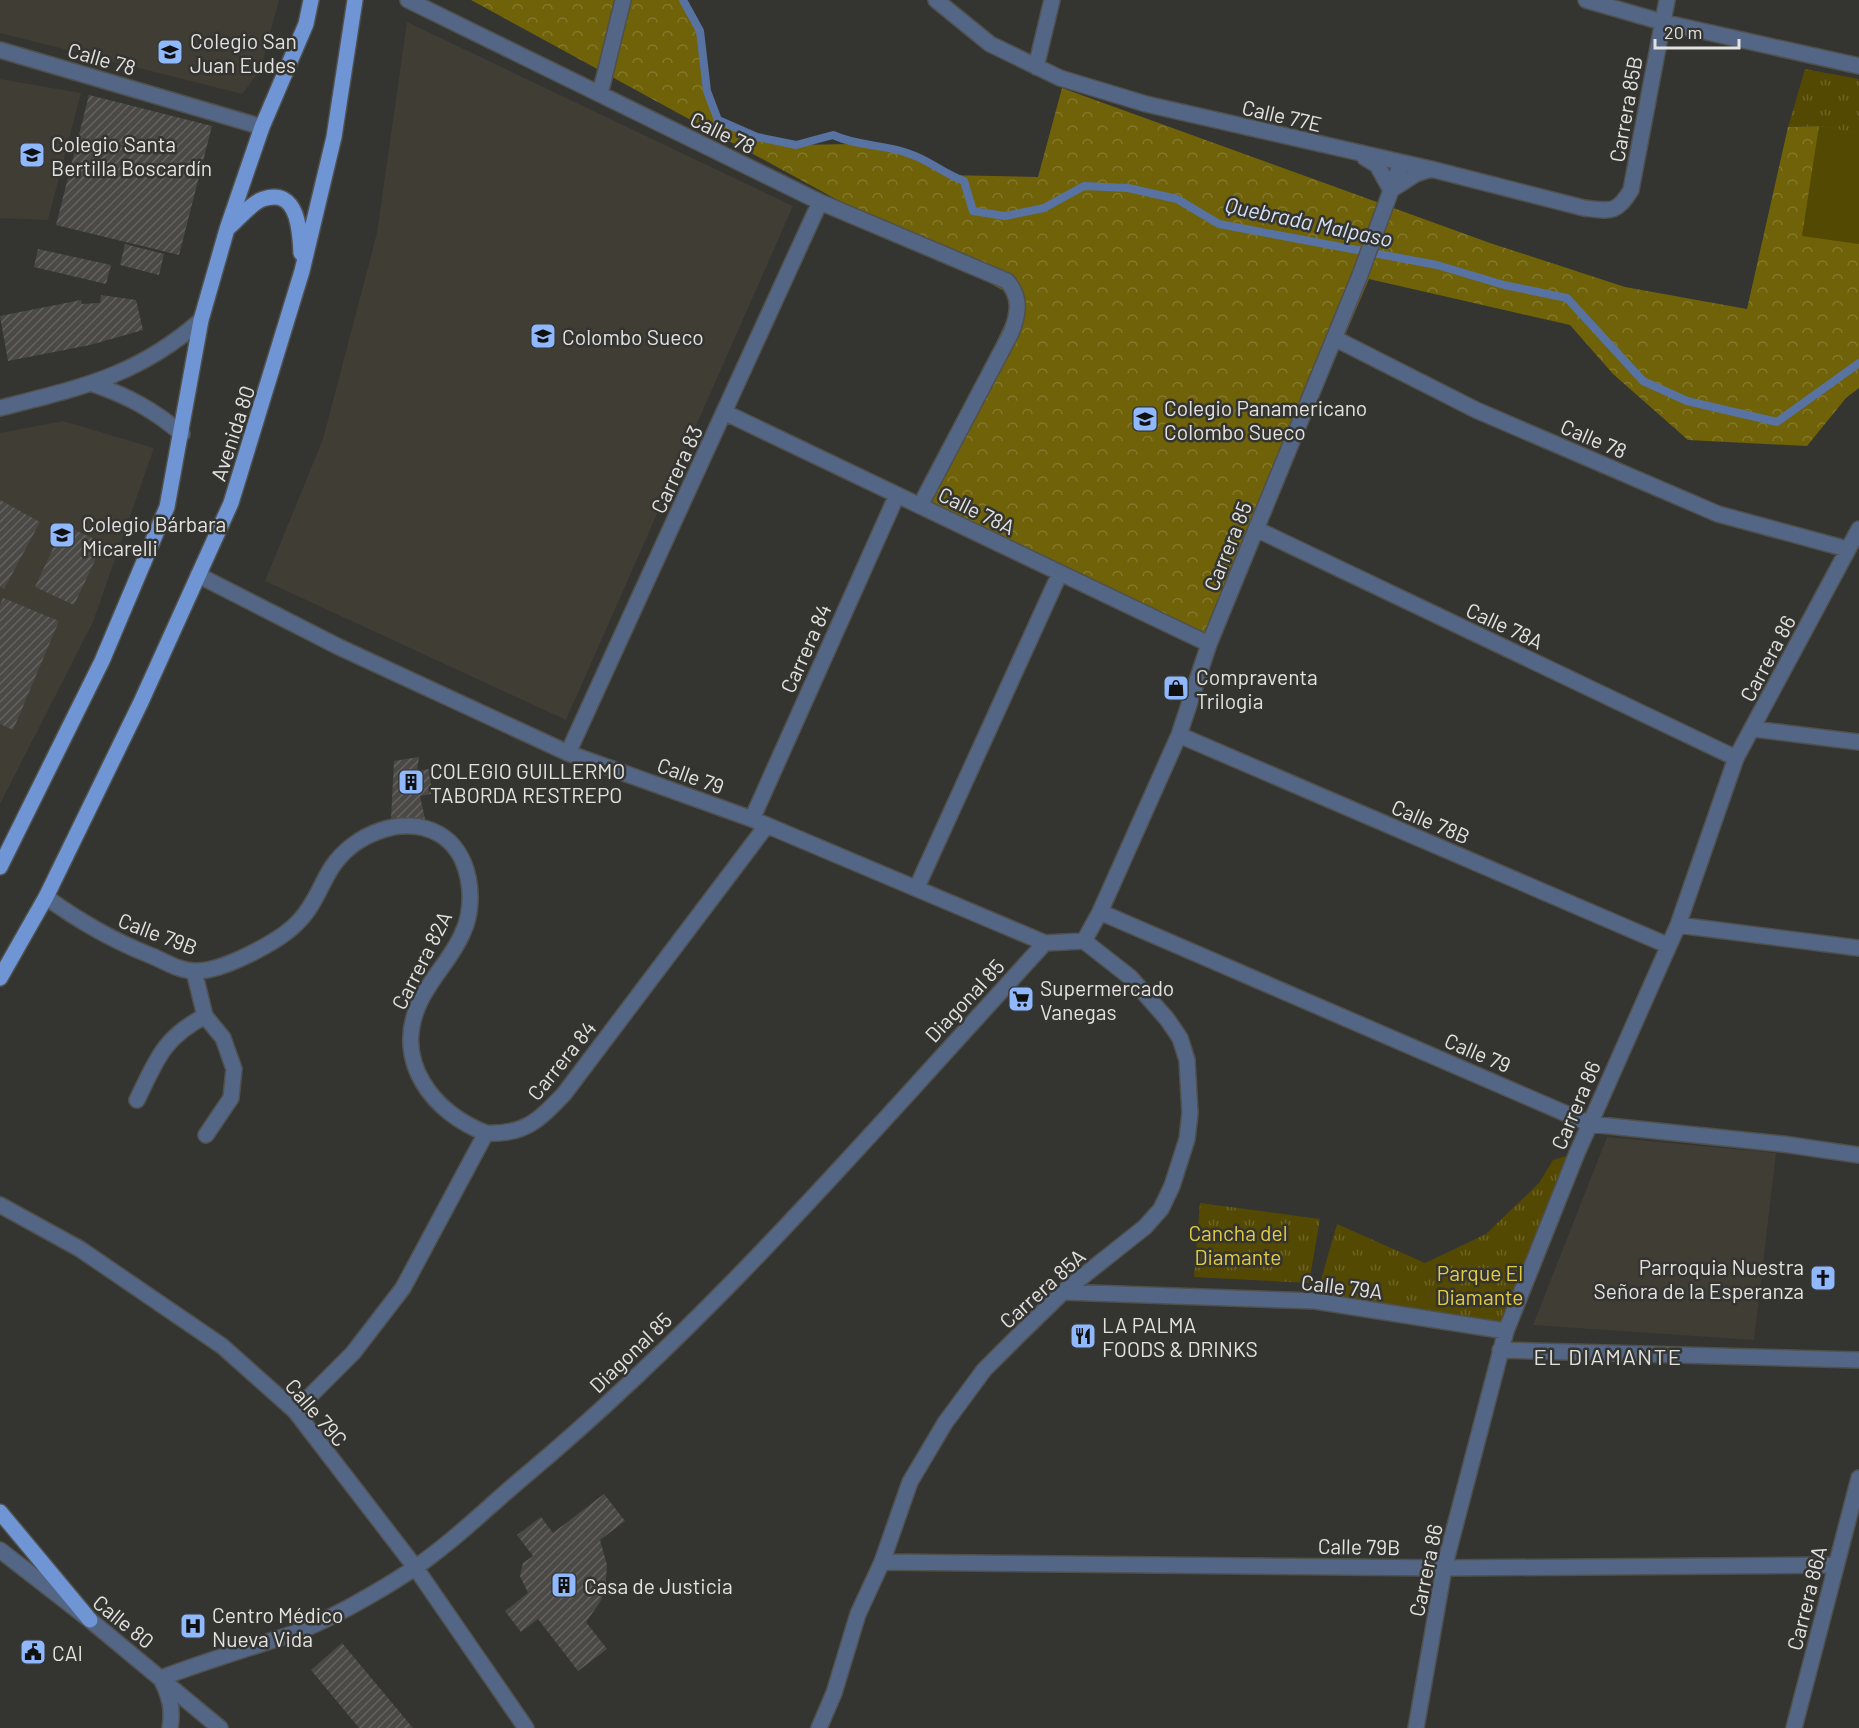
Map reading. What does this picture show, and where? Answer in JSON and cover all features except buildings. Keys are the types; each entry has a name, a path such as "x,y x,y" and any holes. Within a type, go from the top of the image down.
{"main road":[{"name":"Avenida 80","path":"0,867 102,661 152,548 167,507 201,320 227,229 262,127 306,24 311,0"},
{"name":"Avenida 80","path":"0,978 46,897 141,702 231,503 302,271 334,137 355,0"},
{"path":"227,229 261,199 275,197 284,200 293,206 298,218 302,271"},
{"path":"0,1512 90,1620"}],"street":[{"name":"Calle 78","path":"408,0 820,202 998,275 1013,288 1017,298 1016,321 1011,333 920,506"},
{"path":"600,94 623,0"},
{"name":"Calle 77E","path":"936,0 990,44 1036,67 1060,78 1146,104 1431,169 1584,208 1610,211 1622,206 1631,190"},
{"path":"1036,67 1052,0"},
{"path":"1586,0 1662,22 1859,66"},
{"name":"Carrera 85B","path":"1631,190 1667,0"},
{"name":"Calle 78","path":"0,50 262,127"},
{"path":"1359,154 1377,165 1391,190 1416,174 1431,169"},
{"name":"Carrera 85","path":"1084,941 1100,912 1179,735 1209,644 1334,338 1401,163"},
{"name":"Carrera 83","path":"568,753 726,413 820,202"},
{"path":"0,408 93,384 142,363 184,335 201,320"},
{"name":"Calle 78","path":"1334,338 1476,410 1718,514 1847,549"},
{"path":"93,384 125,395 145,406 182,434"},
{"name":"Calle 78A","path":"726,413 1209,644"},
{"name":"Carrera 84","path":"752,819 897,495"},
{"name":"Calle 78A","path":"1256,529 1736,758"},
{"name":"Carrera 86","path":"1416,1728 1444,1568 1506,1331 1590,1124 1667,945 1678,925 1736,758 1754,729 1859,529"},
{"path":"916,887 1060,573"},
{"name":"Calle 79","path":"198,575 339,647 568,753 752,819 1045,943"},
{"path":"1754,729 1859,742"},
{"name":"Calle 78B","path":"1179,735 1667,945"},
{"name":"Carrera 84","path":"486,1133 513,1132 528,1126 542,1117 564,1094 767,825"},
{"name":"Carrera 82A","path":"291,928 304,915 338,859 366,836 383,829 407,826 432,831 451,843 468,878 469,913 460,939 418,1006 411,1029 411,1051 422,1082 437,1104 457,1119 486,1133"},
{"name":"Calle 79B","path":"46,897 76,919 122,945 194,971 227,965 264,946 291,928"},
{"name":"Calle 79","path":"1100,912 1590,1124 1783,1144 1859,1155"},
{"path":"1678,925 1859,948"},
{"path":"1045,943 1084,941"},
{"name":"Carrera 85A","path":"819,1728 834,1693 858,1614 882,1562 910,1482 957,1405 984,1370 1063,1292 1145,1227 1161,1209 1172,1186 1187,1139 1190,1113 1187,1060 1180,1038 1167,1019 1130,977 1084,941"},
{"name":"Diagonal 85","path":"161,1678 222,1655 292,1634 372,1593 415,1567 583,1427 673,1340 776,1235 1045,943"},
{"path":"194,971 205,1016 223,1038 234,1069 231,1098 207,1135"},
{"path":"137,1100 159,1054 173,1036 183,1027 205,1016"},
{"path":"295,1412 353,1353 403,1288 486,1133"},
{"name":"Calle 79C","path":"0,1205 80,1249 222,1346 295,1412 415,1567 526,1728"},
{"name":"Calle 79A","path":"1063,1292 1315,1301 1506,1331"},
{"path":"1500,1350 1859,1360"},
{"name":"Carrera 86A","path":"1794,1728 1859,1478"},
{"name":"Calle 80","path":"0,1550 90,1620 220,1728"},
{"name":"Calle 79B","path":"882,1562 1444,1568 1836,1565"},
{"path":"161,1678 169,1695 172,1715 170,1728"}],"shaded area":[{"name":"Colegio San Juan Eudes","path":"0,0 279,0 260,71 242,94 0,33"},
{"name":"Colombo Sueco","path":"407,22 793,206 566,720 265,581 323,439 377,233"},
{"name":"Colegio Santa Bertilla Boscardín","path":"0,79 81,93 48,220 0,218"},
{"name":"Colegio Bárbara Micarelli","path":"63,421 154,448 93,622 0,804 0,433"},
{"path":"1607,1137 1776,1153 1754,1340 1533,1325"}],"green space":[{"path":"471,0 683,0 700,31 707,91 718,120 757,137 796,145 852,144 911,154 945,175 1038,177 1062,88 1490,243 1625,287 1747,309 1788,127 1819,126 1859,133 1859,388 1846,398 1807,446 1688,440 1613,374 1570,325 1369,279 1213,646 921,503 1017,298"},
{"path":"1805,69 1859,79 1859,133 1819,126 1788,127"},
{"path":"1819,126 1859,133 1859,244 1802,236"},
{"name":"Parque El Diamante","path":"1577,1153 1506,1331 1315,1301 1337,1224 1425,1263 1486,1234 1539,1183 1553,1160"},
{"name":"Cancha del Diamante","path":"1200,1203 1320,1219 1309,1283 1194,1277"}],"waterway":[{"name":"Quebrada Malpaso","path":"683,0 700,31 707,91 718,120 757,137 796,145 833,135 852,142 891,148 910,154 964,181 973,211 1005,216 1044,208 1084,186 1128,188 1177,199 1219,224 1437,265 1504,285 1567,298 1643,381 1687,401 1777,422 1859,363"}],"place":[{"name":"Colegio San Juan Eudes","path":"170,52"},
{"name":"Colegio Santa Bertilla Boscardín","path":"32,155"},
{"name":"Colombo Sueco","path":"543,336"},
{"name":"Colegio Panamericano Colombo Sueco","path":"1145,419"},
{"name":"Colegio Bárbara Micarelli","path":"62,535"},
{"name":"Compraventa Trilogia","path":"1176,688"},
{"name":"COLEGIO GUILLERMO TABORDA RESTREPO","path":"411,782"},
{"name":"Supermercado Vanegas","path":"1021,999"},
{"name":"Parroquia Nuestra Señora de la Esperanza","path":"1823,1278"},
{"name":"LA PALMA FOODS & DRINKS","path":"1083,1336"},
{"name":"Casa de Justicia","path":"564,1585"},
{"name":"Centro Médico Nueva Vida","path":"193,1626"},
{"name":"CAI","path":"33,1652"}],"district":[{"name":"EL DIAMANTE","path":"1608,1356"}]}
